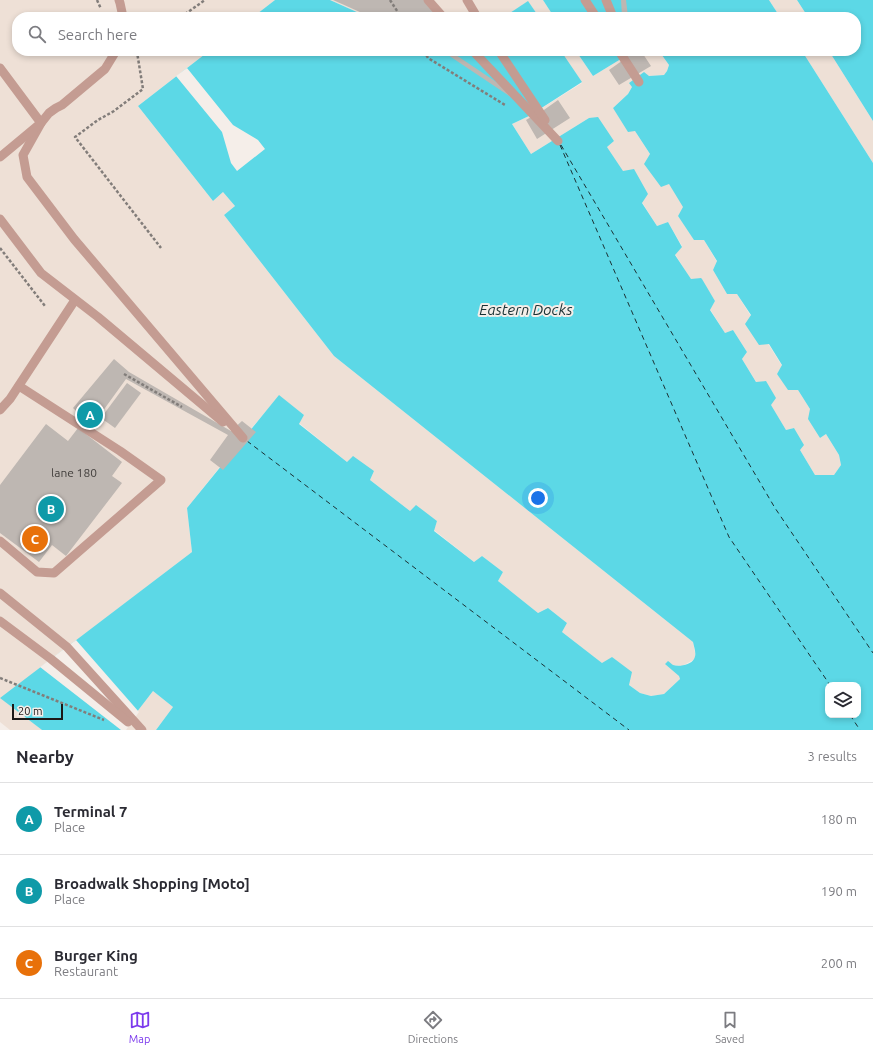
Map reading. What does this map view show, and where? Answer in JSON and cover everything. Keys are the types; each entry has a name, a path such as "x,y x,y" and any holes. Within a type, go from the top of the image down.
{"lane":[{"path":"118,0 122,12"},
{"path":"428,0 439,12"},
{"path":"467,0 474,12"},
{"path":"585,0 593,12"},
{"path":"606,0 611,12"},
{"path":"0,157 41,123 53,110 62,105 105,69 113,56"},
{"path":"478,56 558,141 502,56"},
{"path":"622,56 639,82 629,56"},
{"path":"0,68 41,123"},
{"path":"0,218 41,273 98,317 243,438 74,239 27,177 23,155 41,123"},
{"path":"0,410 19,386 75,300"},
{"path":"0,541 37,572 54,573 161,480 120,451 19,386"},
{"path":"0,593 67,647 142,730"},
{"path":"0,621 139,730"}],"path":[{"path":"97,0 100,8"},
{"path":"189,12 205,0"},
{"path":"390,0 398,12"},
{"path":"138,56 143,89 114,111 98,120 75,137 161,248"},
{"path":"427,56 507,107"},
{"path":"0,248 45,306"},
{"path":"0,678 107,721"}],"shaded area":[{"path":"0,0 275,0 259,12 12,12 12,56 203,56 138,106 213,201 223,192 235,206 224,215 334,356 693,642 695,658 682,666 674,665 680,679 664,694 651,696 640,693 628,684 612,657 603,664 562,632 567,623 548,608 538,613 498,581 503,572 482,556 474,562 434,530 437,521 416,506 410,511 370,480 374,471 347,462 299,423 304,415 279,396 187,508 192,552 1,698 42,730 10,730 0,722"},
{"path":"330,0 543,0 551,12 535,12 528,2 512,12 357,12"},
{"path":"769,0 797,0 805,12 777,12"},
{"path":"564,56 579,56 593,76 626,56 663,56 669,65 664,75 649,76 632,87 628,94 613,108 635,131 684,207 678,216 694,239 704,240 717,262 713,270 727,294 737,294 782,366 777,374 798,390 810,409 820,438 826,434 839,455 841,465 834,475 815,475 800,450 794,428 786,430 742,359 747,352 733,330 725,333 710,309 715,301 700,278 691,280 675,254 682,246 668,222 657,226 642,202 648,194 623,172 607,147 614,141 589,118 531,154 512,124 529,116 582,83"},
{"path":"805,56 832,56 873,121 873,163"},
{"path":"153,691 173,707 156,730 123,730"}],"water":[{"path":"275,0 330,0 357,12 259,12"},
{"path":"543,0 769,0 777,12 551,12"},
{"path":"797,0 873,0 873,121 832,56 861,56 861,12 805,12"},
{"path":"528,1 536,12 512,12"},
{"name":"Eastern Docks","path":"203,56 564,56 582,82 529,116 512,124 531,154 589,118 598,117 614,141 607,147 623,171 634,169 648,194 642,203 657,226 668,222 682,247 675,255 691,279 702,279 715,301 710,310 725,333 733,330 747,352 742,359 756,382 766,381 776,398 771,405 786,430 794,428 804,445 800,450 815,475 834,475 841,465 839,455 826,434 820,438 808,419 810,409 798,390 788,390 777,374 782,365 769,344 759,345 745,324 751,315 737,294 727,294 713,270 717,261 704,240 694,240 678,216 683,207 669,184 661,187 644,164 650,154 635,131 628,132 613,108 628,94 632,87 629,83 644,72 649,76 664,75 669,65 663,56 805,56 873,163 873,730 156,730 173,707 153,691 123,730 42,730 0,698 192,552 187,508 279,395 304,415 299,424 347,462 353,456 374,471 370,480 410,511 416,505 437,521 434,531 474,562 482,556 503,572 498,581 538,613 548,608 567,623 562,632 602,663 612,657 632,672 629,685 640,693 651,696 664,694 680,679 679,676 665,664 668,661 673,665 685,665 690,663 695,657 693,642 334,356 224,215 235,206 223,192 213,201 138,106"},
{"path":"579,56 626,56 593,76"}],"pier":[{"path":"187,68 233,125 258,140 265,149 237,171 231,163 222,132 176,76"},
{"path":"76,640 139,712 126,730 121,730 40,667"}],"building":[{"path":"333,0 427,0 434,12 360,12"},
{"path":"621,0 626,0 627,12 622,12"},
{"path":"449,56 457,56 541,112 558,100 570,118 537,139 526,120 536,114"},
{"path":"626,56 644,56 651,66 619,85 609,70 626,58"},
{"path":"114,359 129,372 231,431 242,421 256,432 223,470 210,460 228,435 126,379 92,426 73,408"},
{"path":"127,383 141,393 115,428 101,418"},
{"path":"46,424 68,441 78,428 122,462 112,476 122,483 66,556 52,545 39,562 0,533 0,485"}],"ferry route":[{"path":"560,145 729,537 828,682"},
{"path":"561,145 775,508 873,653"},
{"path":"247,441 629,730"},
{"path":"852,718 860,730"}],"place":[{"name":"Terminal 7","path":"90,415"},
{"name":"Broadwalk Shopping [Moto]","path":"51,509"},
{"name":"Burger King","path":"35,539"}]}
